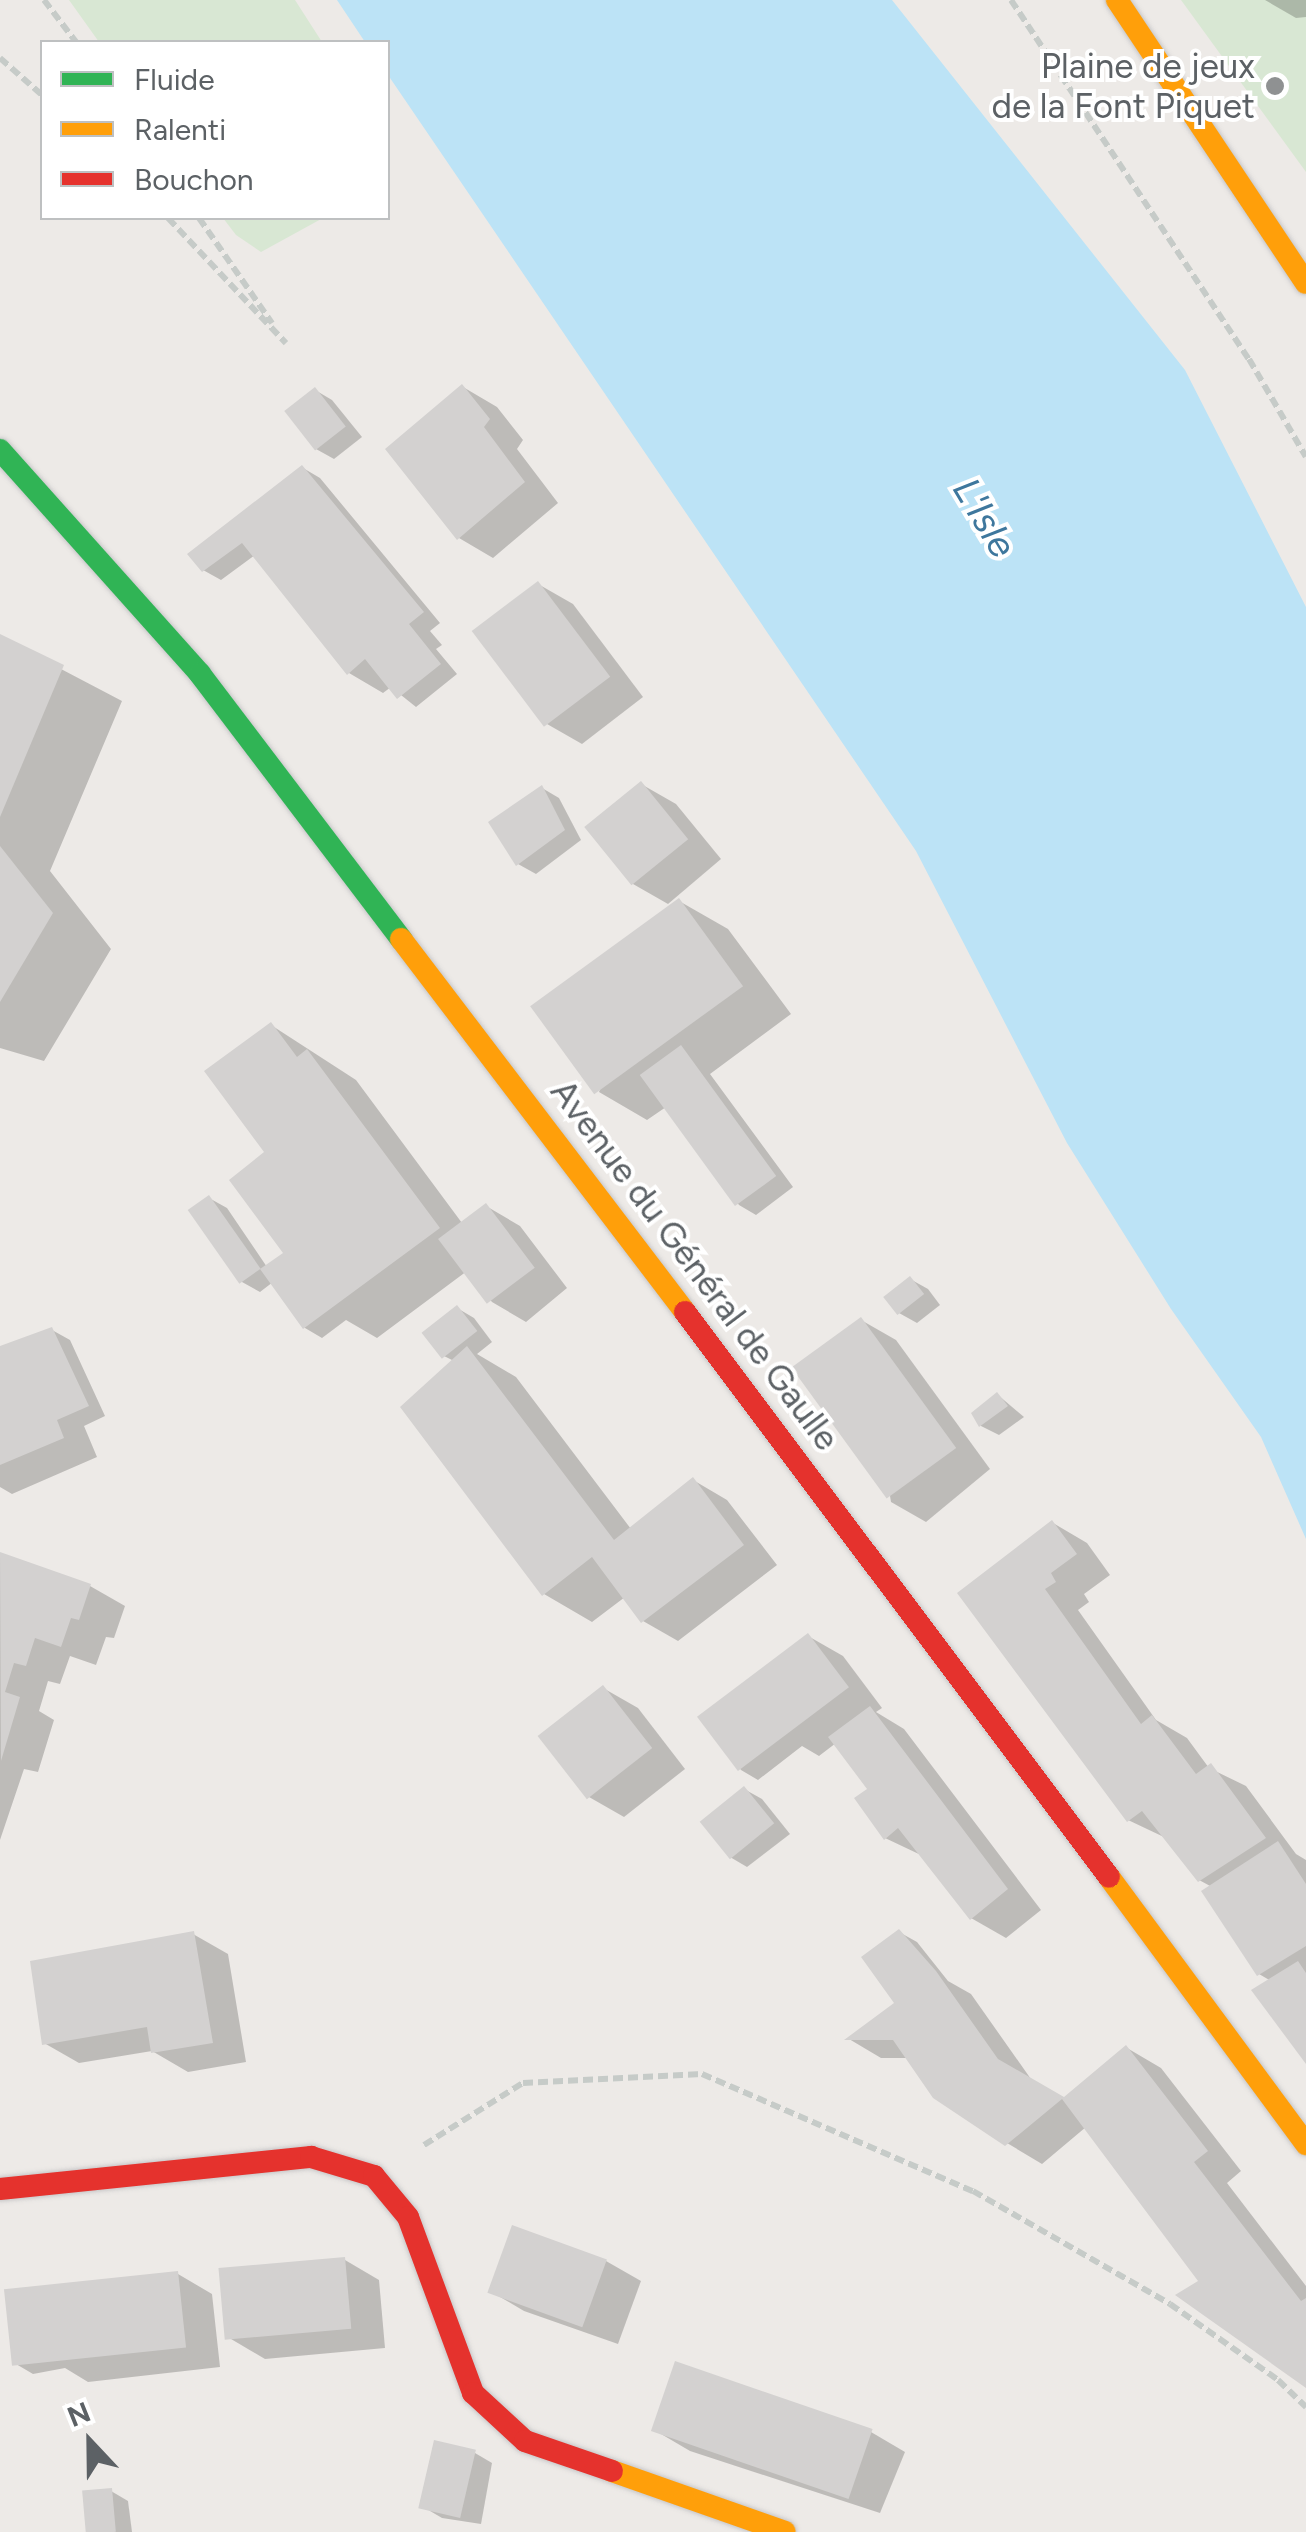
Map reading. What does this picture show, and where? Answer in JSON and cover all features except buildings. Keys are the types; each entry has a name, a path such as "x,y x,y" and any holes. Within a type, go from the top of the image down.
{"main road":[{"path":"1117,0 1306,283"},
{"name":"Avenue du Général de Gaulle","path":"0,450 84,540 224,704 886,1576 1306,2144"},
{"path":"0,2189 311,2157 374,2176 408,2217 472,2393 525,2441 785,2532"}],"path":[{"path":"44,0 74,40"},
{"path":"1011,0 1249,359 1306,457"},
{"path":"0,58 40,93"},
{"path":"170,220 286,343 200,220"},
{"path":"374,2176 523,2083 702,2074 973,2191 1170,2304 1278,2380 1306,2407"}],"green space":[{"path":"69,0 295,0 321,40 98,40"},
{"name":"Plaine de jeux de la Font Piquet","path":"1181,0 1306,0 1306,172"},
{"path":"225,220 319,220 261,252 236,235"}],"water":[{"name":"L'Isle","path":"337,0 892,0 1185,370 1306,607 1306,1539 1261,1437 1171,1309 1067,1143 916,851 390,78 390,40 364,40"}],"traffic: fast":[{"path":"0,450 200,674 401,939"}],"traffic: slow":[{"path":"1117,0 1306,283"},
{"path":"401,939 685,1312"},
{"path":"1109,1877 1306,2144"},
{"path":"612,2471 785,2532"}],"traffic: jam":[{"path":"685,1312 1109,1877"},
{"path":"0,2189 311,2157 374,2176 408,2217 473,2393 525,2441 612,2471"}],"place":[{"name":"Plaine de jeux de la Font Piquet","path":"1275,86"}]}
